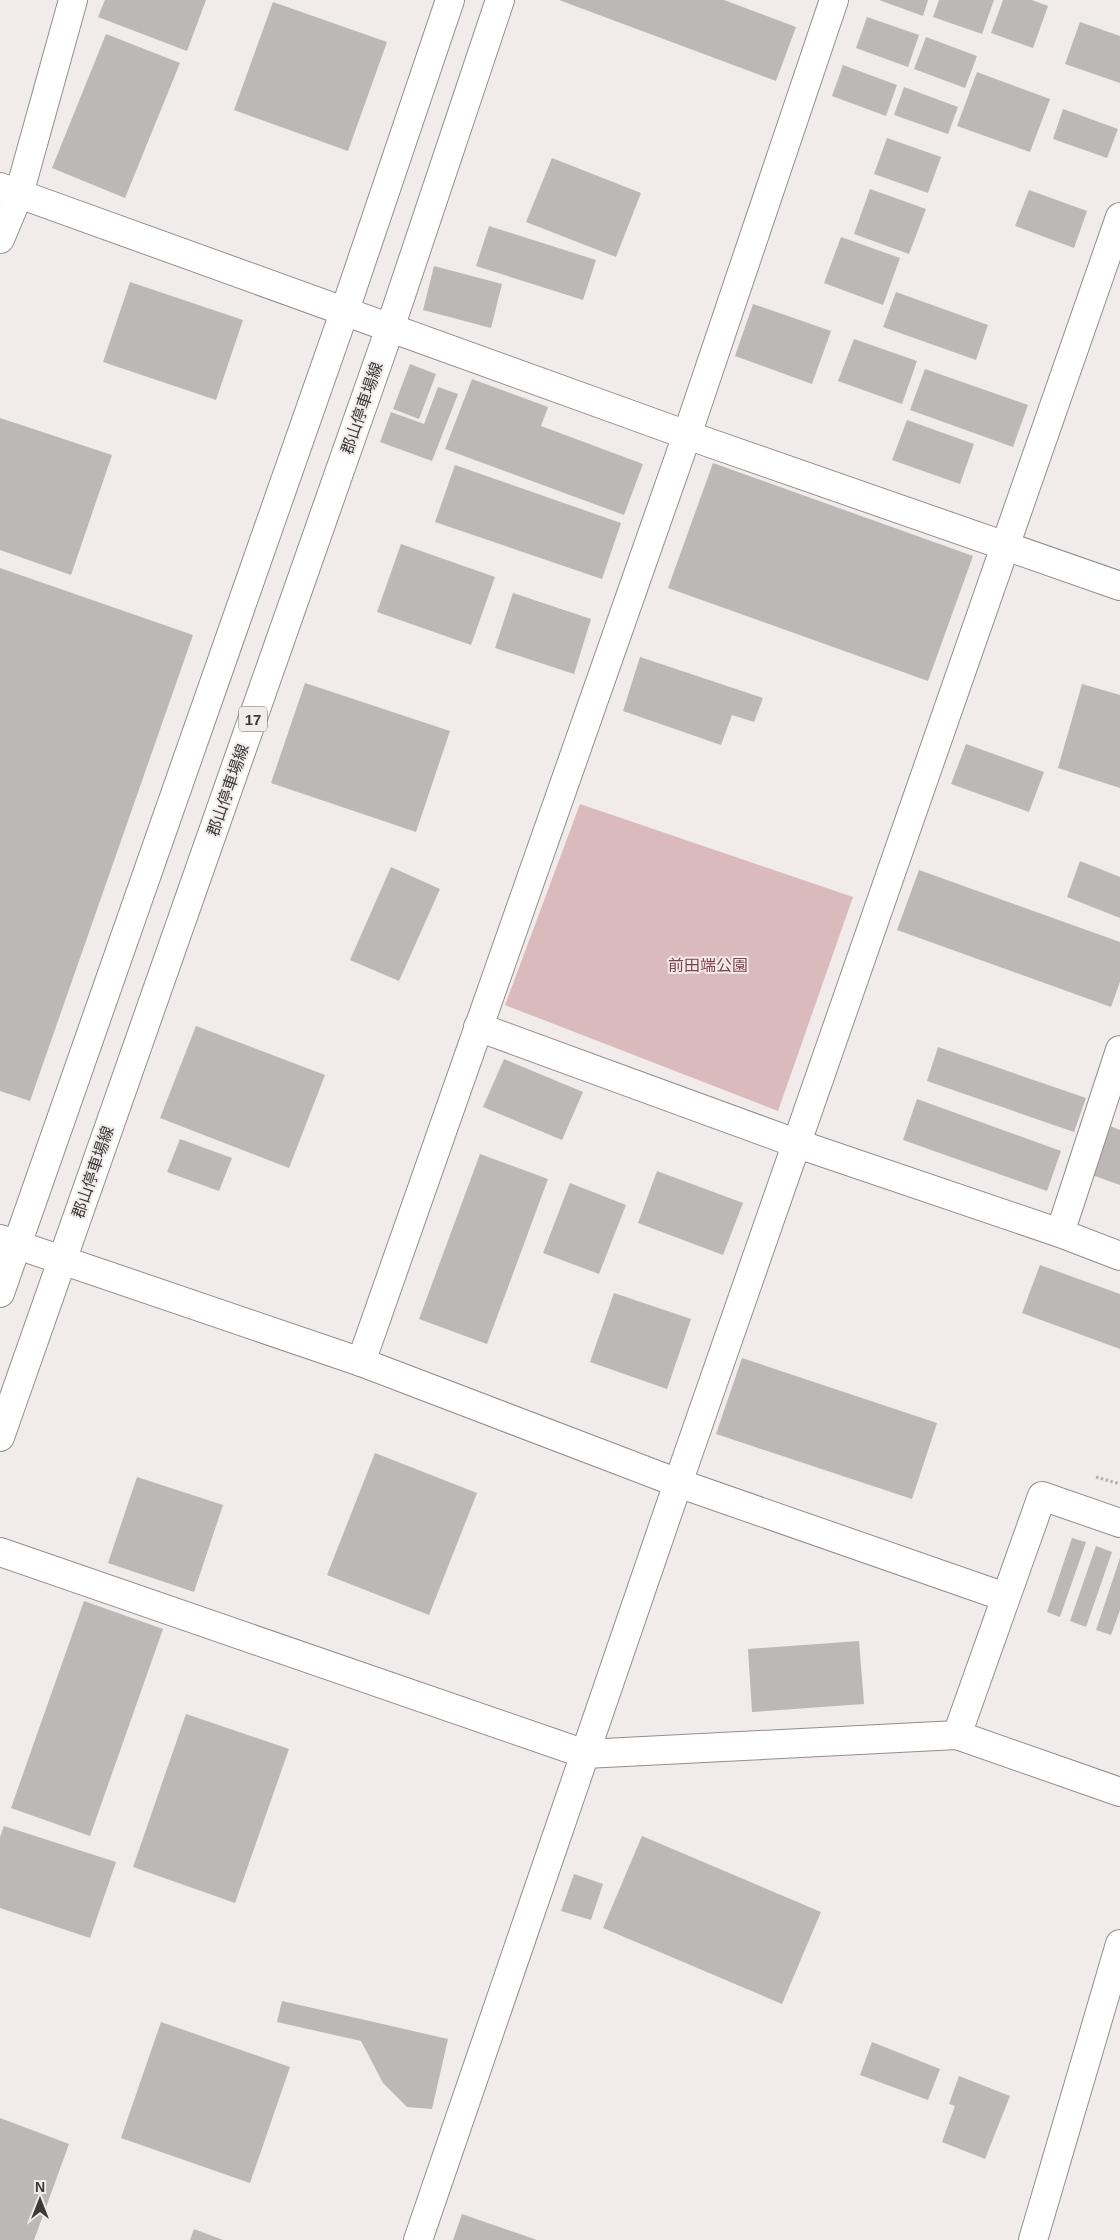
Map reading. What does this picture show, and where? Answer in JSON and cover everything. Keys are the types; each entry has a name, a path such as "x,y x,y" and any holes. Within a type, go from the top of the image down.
{"street":[{"path":"0,239 9,190 73,0"},
{"path":"0,1293 8,1242 345,310 450,0"},
{"name":"郡山停車場線","path":"0,1437 390,328 500,0"},
{"path":"361,1362 688,435 834,0"},
{"path":"9,190 688,435 1120,586"},
{"path":"418,2240 678,1484 1120,217"},
{"path":"478,1027 798,1144 1060,1233 1120,1256"},
{"path":"1060,1233 1120,1050"},
{"path":"8,1242 361,1362 678,1484 1005,1597"},
{"path":"957,1735 1042,1496 1120,1523"},
{"path":"0,1552 585,1754 957,1735 1120,1792"},
{"path":"1033,2240 1120,1944"}],"green space":[{"name":"前田端公園","path":"580,804 853,897 778,1111 505,1005"}],"building":[{"path":"105,0 206,0 187,51 98,17"},
{"path":"559,0 724,0 796,27 776,81"},
{"path":"879,0 928,0 923,16"},
{"path":"939,0 994,0 982,34 933,17"},
{"path":"1003,0 1032,0 1048,6 1033,48 991,33"},
{"path":"273,2 387,42 348,151 234,110"},
{"path":"867,17 919,35 908,67 856,48"},
{"path":"1080,22 1120,36 1120,83 1065,64"},
{"path":"106,34 180,63 125,198 52,168"},
{"path":"926,37 977,56 965,88 914,69"},
{"path":"843,65 897,85 886,116 832,96"},
{"path":"977,72 1050,99 1030,152 957,126"},
{"path":"904,87 958,107 948,134 894,115"},
{"path":"1063,109 1118,129 1107,158 1053,139"},
{"path":"887,138 941,157 928,193 874,174"},
{"path":"552,158 641,193 616,257 526,222"},
{"path":"870,189 926,209 909,254 854,234"},
{"path":"1029,190 1087,211 1074,248 1015,226"},
{"path":"489,226 596,260 583,300 476,266"},
{"path":"841,237 900,258 883,305 824,283"},
{"path":"434,266 502,284 491,328 423,310"},
{"path":"130,282 243,320 216,400 103,362"},
{"path":"896,292 988,325 976,360 883,327"},
{"path":"753,304 831,331 812,384 735,356"},
{"path":"854,339 917,361 902,404 838,381"},
{"path":"410,364 436,374 419,419 393,409"},
{"path":"925,369 1028,405 1013,447 910,410"},
{"path":"472,379 548,407 541,426 643,464 624,515 445,449"},
{"path":"438,387 458,394 432,461 380,442 391,412 424,424"},
{"path":"0,418 112,455 71,575 0,550"},
{"path":"907,420 974,444 960,484 892,460"},
{"path":"713,463 973,556 928,681 668,588"},
{"path":"455,465 621,523 602,579 435,522"},
{"path":"401,544 495,577 471,645 377,612"},
{"path":"0,568 193,635 30,1101 0,1091"},
{"path":"513,593 591,619 574,674 495,648"},
{"path":"640,657 763,698 754,722 732,715 721,745 623,711"},
{"path":"305,683 450,731 416,832 271,783"},
{"path":"1082,684 1120,695 1120,788 1058,768"},
{"path":"966,744 1044,772 1029,812 951,784"},
{"path":"1080,861 1120,877 1120,918 1067,897"},
{"path":"391,867 440,889 399,981 350,960"},
{"path":"919,870 1120,942 1120,982 1111,1007 897,930"},
{"path":"196,1026 325,1075 289,1168 160,1118"},
{"path":"938,1047 1086,1098 1074,1132 927,1081"},
{"path":"504,1059 583,1092 562,1140 483,1107"},
{"path":"917,1099 1061,1151 1047,1191 903,1140"},
{"path":"1110,1126 1120,1130 1120,1185 1092,1175"},
{"path":"180,1139 232,1158 219,1191 167,1172"},
{"path":"480,1154 548,1179 487,1344 419,1319"},
{"path":"657,1171 743,1203 723,1255 638,1223"},
{"path":"570,1183 626,1205 599,1274 543,1253"},
{"path":"1040,1265 1120,1294 1120,1349 1022,1313"},
{"path":"614,1293 691,1319 667,1389 590,1362"},
{"path":"742,1358 937,1423 912,1499 716,1434"},
{"path":"375,1453 477,1493 429,1615 327,1575"},
{"path":"137,1477 223,1505 194,1592 108,1563"},
{"path":"1072,1538 1086,1542 1060,1617 1047,1612"},
{"path":"1096,1546 1112,1552 1086,1627 1070,1621"},
{"path":"1120,1558 1120,1610 1111,1635 1096,1630"},
{"path":"84,1601 163,1629 90,1836 11,1808"},
{"path":"859,1641 864,1704 752,1712 748,1649"},
{"path":"186,1714 289,1749 235,1903 133,1867"},
{"path":"4,1826 116,1862 90,1938 0,1908 0,1837"},
{"path":"642,1836 821,1912 782,2004 603,1928"},
{"path":"574,1874 603,1884 591,1920 561,1911"},
{"path":"282,2001 448,2039 432,2109 407,2107 383,2083 361,2041 277,2022"},
{"path":"161,2022 290,2067 250,2183 121,2138"},
{"path":"872,2042 940,2069 928,2100 860,2075"},
{"path":"959,2076 1010,2096 985,2159 942,2142 955,2106 949,2104"},
{"path":"0,2118 69,2144 34,2240 0,2240"},
{"path":"462,2214 537,2240 453,2240"},
{"path":"194,2229 223,2240 190,2240"}]}
